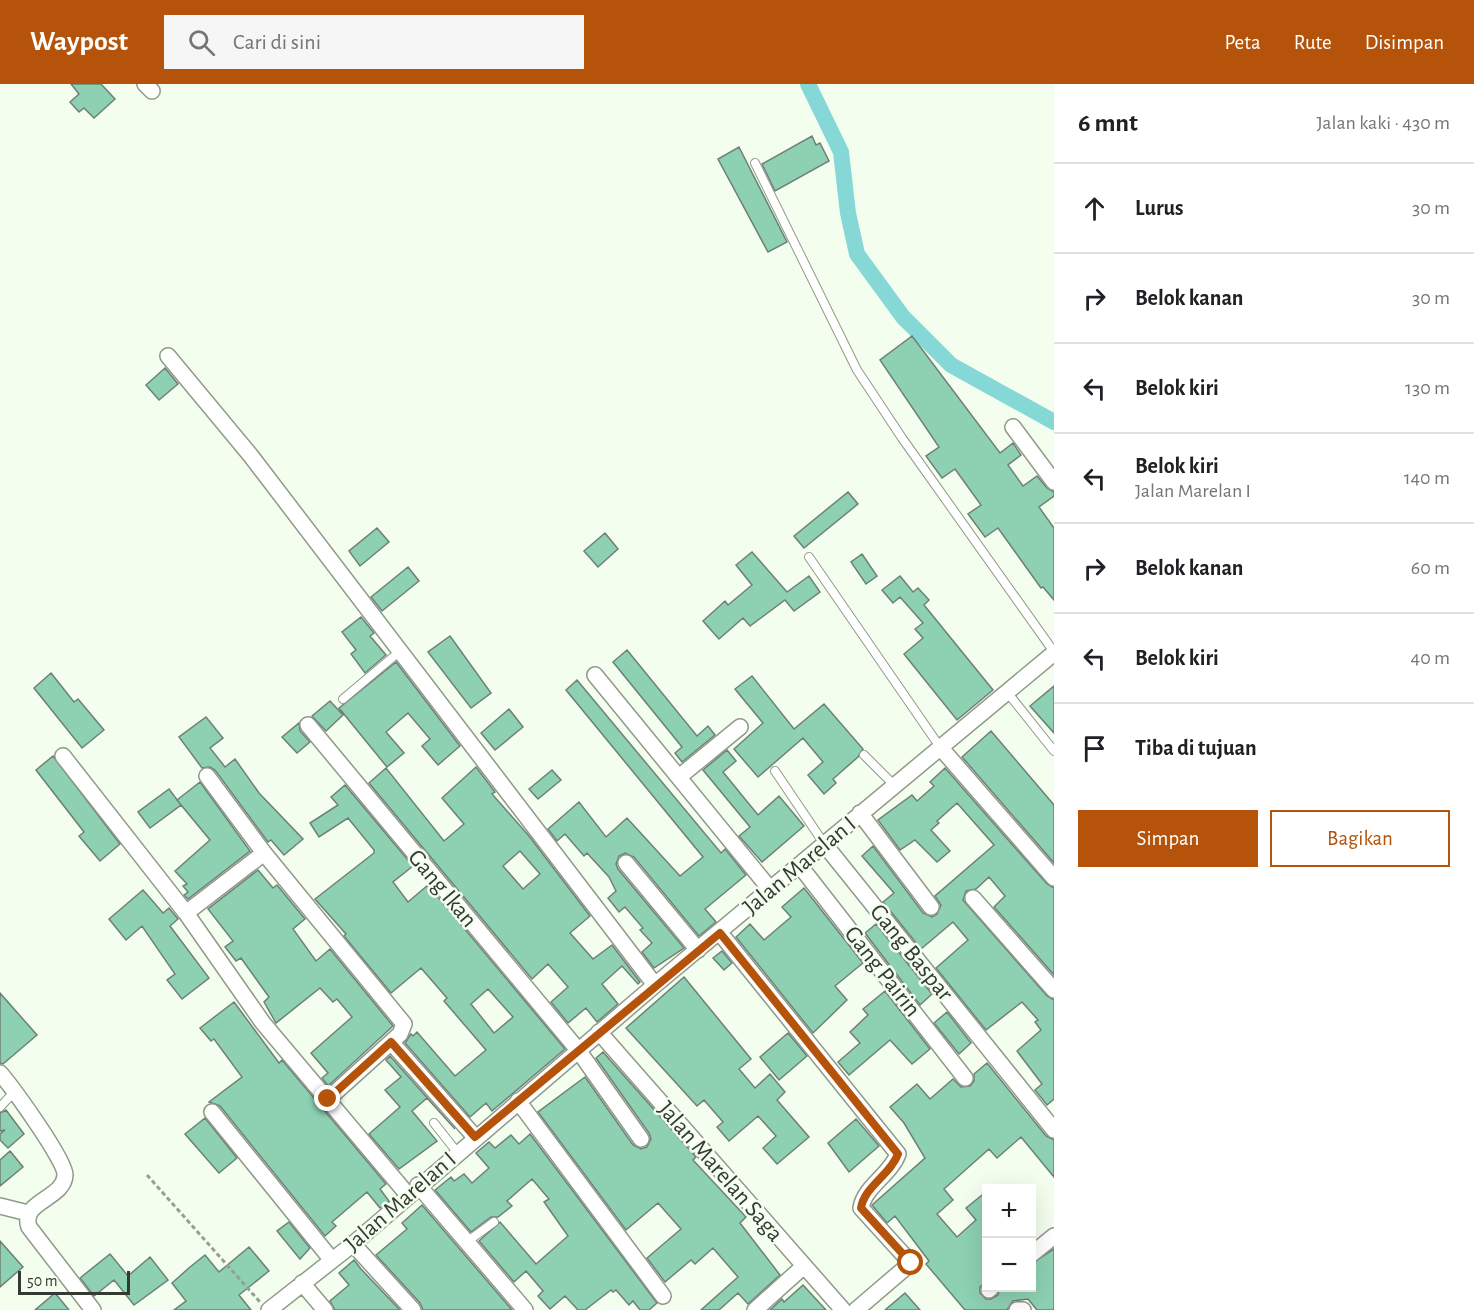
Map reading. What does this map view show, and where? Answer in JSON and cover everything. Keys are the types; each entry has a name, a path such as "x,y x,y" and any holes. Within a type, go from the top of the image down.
{"street":[{"path":"168,356 251,456 655,985"},
{"path":"1013,427 1054,482"},
{"name":"Jalan Marelan I","path":"268,1310 352,1244 655,985 1054,653"},
{"path":"595,675 770,889"},
{"name":"Gang Ikan","path":"308,725 578,1050 641,1139"},
{"path":"679,777 740,727"},
{"path":"940,747 1054,878"},
{"path":"63,756 186,914 264,1023 328,1099 413,1190 468,1241 525,1310"},
{"path":"207,776 264,853 404,1024 403,1031 328,1099"},
{"path":"860,813 931,907"},
{"name":"Gang Baspar","path":"825,845 1054,1130"},
{"path":"186,914 264,853"},
{"path":"626,863 698,950"},
{"name":"Gang Pairin","path":"800,866 965,1078"},
{"path":"973,898 1054,990"},
{"path":"720,933 898,1154 887,1172 862,1201 861,1208 911,1263 856,1310"},
{"name":"Jalan Marelan Saga","path":"600,1032 843,1310"},
{"path":"391,1042 475,1137"},
{"path":"0,1073 15,1091 41,1134 56,1152 66,1172 63,1185 28,1213 26,1220 93,1310"},
{"path":"518,1101 663,1296"},
{"path":"212,1112 331,1259"},
{"path":"0,1206 28,1213"},
{"path":"1036,1251 1054,1237"},
{"path":"352,1244 413,1310"},
{"path":"755,1310 804,1266"},
{"path":"302,1282 325,1310"},
{"path":"1017,1310 1023,1310"}],"lane":[{"path":"755,163 857,370 902,438 1054,653"},
{"path":"809,557 940,747"},
{"path":"343,699 399,651"},
{"path":"1007,692 1054,751"},
{"path":"864,755 894,785"},
{"name":"Gang Baspar","path":"775,771 825,845"},
{"path":"0,1107 15,1091"},
{"path":"434,1123 457,1152"},
{"path":"468,1241 494,1222"}],"path":[{"path":"147,1175 268,1310"}],"building":[{"path":"71,84 101,84 115,99 94,118 84,108 79,112 70,102 79,94"},
{"path":"812,136 816,145 820,143 829,161 775,191 762,164"},
{"path":"739,147 787,242 768,252 718,159"},
{"path":"912,336 1000,453 1013,443 1021,455 1008,465 1023,486 1037,476 1047,488 1054,492 1054,496 1039,507 1054,528 1054,600 1043,587 1041,588 998,528 985,537 968,514 981,505 955,469 942,478 926,456 939,447 880,360"},
{"path":"165,368 178,384 159,400 146,385"},
{"path":"848,492 858,504 804,548 794,536"},
{"path":"377,528 389,542 360,566 349,551"},
{"path":"605,533 618,549 598,567 584,551"},
{"path":"752,552 787,592 809,576 820,592 794,611 785,600 750,626 743,618 719,639 703,621 725,601 728,605 752,585 736,565"},
{"path":"862,554 877,576 866,584 851,562"},
{"path":"408,567 419,581 382,611 371,597"},
{"path":"900,576 913,592 918,588 929,600 924,605 993,690 957,720 904,654 923,638 915,629 923,623 900,597 893,603 882,590"},
{"path":"361,617 374,633 370,636 386,655 365,673 351,654 356,650 342,632"},
{"path":"450,636 491,693 471,708 428,652"},
{"path":"627,650 697,736 708,726 715,735 682,762 675,753 682,747 613,662"},
{"path":"396,662 460,746 438,765 422,746 430,739 408,713 386,732 404,753 387,767 339,708"},
{"path":"51,673 74,702 78,699 104,730 82,748 34,688"},
{"path":"752,676 794,729 824,704 863,749 858,757 833,779 836,783 824,794 808,775 823,762 803,738 758,777 734,749 763,723 735,689"},
{"path":"577,680 721,853 725,849 746,875 705,909 716,922 699,936 634,857 625,853 619,856 616,864 618,869 684,948 654,968 642,952 652,943 640,930 643,928 625,907 619,912 608,898 616,891 609,877 587,853 584,856 565,834 557,841 548,829 579,802 606,837 627,818 680,876 703,857 566,690"},
{"path":"1054,686 1054,733 1030,706"},
{"path":"330,701 343,715 326,731 312,716"},
{"path":"509,709 523,727 495,750 481,733"},
{"path":"206,717 223,738 210,748 225,767 235,759 259,793 303,839 284,855 271,840 268,842 215,770 210,767 202,768 179,737"},
{"path":"299,723 300,731 310,742 297,753 282,737"},
{"path":"991,731 1054,805 1054,863 962,757"},
{"path":"727,750 736,761 723,772 758,815 779,796 804,826 762,862 739,836 750,827 703,770"},
{"path":"53,756 120,844 100,861 79,836 84,832 36,770"},
{"path":"476,767 495,792 492,794 529,836 590,916 570,933 593,959 612,945 640,982 638,984 622,966 602,984 618,1004 597,1022 586,1008 568,1023 551,1002 568,987 548,964 532,979 369,783 386,768 444,841 464,824 442,798","holes":["520,851 540,874 523,889 503,866"]},
{"path":"945,768 1047,884 1054,888 1054,975 994,907 1005,896 989,877 976,889 966,891 963,900 1047,996 1054,1000 1054,1099 1047,1105 1035,1090 1042,1084 1017,1051 1041,1030 1035,1022 1038,1020 1022,1002 986,1030 936,968 968,940 953,922 921,949 883,902 894,893 862,856 873,846 923,913 932,917 937,914 941,905 935,896 994,845 957,803 937,821 939,823 931,830 950,851 937,862 915,840 900,850 878,820 912,795 917,801 934,786 930,782"},
{"path":"552,770 561,780 538,799 529,789"},
{"path":"200,782 250,851 188,899 184,895 188,892 183,886 187,884 175,871 210,840 177,800"},
{"path":"345,785 413,866 393,882 408,902 428,885 565,1049 492,1111 486,1103 470,1117 405,1043 411,1034 413,1036 417,1032 455,1076 486,1050 444,1001 447,998 421,968 391,993 344,936 346,934 315,899 374,853 348,818 319,837 310,823 338,805 331,797","holes":["488,989 513,1017 494,1033 471,1004"]},
{"path":"169,789 181,805 150,828 138,812"},
{"path":"258,870 273,888 277,885 305,919 293,929 316,961 330,949 393,1026 328,1086 322,1078 328,1073 311,1053 352,1017 337,999 333,1002 320,988 276,1023 264,1002 269,997 241,958 236,961 225,947 233,941 208,909"},
{"path":"804,888 863,963 835,986 847,1000 813,1033 736,937 750,924 764,940 791,917 782,907"},
{"path":"143,890 163,913 169,908 178,919 170,926 209,978 182,999 167,980 175,974 142,926 126,940 109,919"},
{"path":"876,924 932,994 920,1005 865,933"},
{"path":"722,951 732,963 724,970 713,958"},
{"path":"684,977 751,1059 739,1069 755,1088 770,1074 785,1092 777,1100 809,1137 777,1164 763,1148 776,1136 758,1116 729,1141 717,1127 723,1122 704,1100 697,1106 626,1028"},
{"path":"885,991 930,1049 912,1064 890,1040 849,1075 838,1062 860,1043 850,1032 868,1015 863,1009"},
{"path":"0,993 37,1035 3,1064 0,1063"},
{"path":"234,1002 279,1063 282,1060 386,1184 380,1189 389,1201 380,1208 367,1192 332,1222 336,1226 325,1236 220,1106 209,1102 242,1077 214,1039 211,1041 200,1028"},
{"path":"947,1012 971,1043 959,1054 934,1023"},
{"path":"788,1033 807,1056 779,1080 760,1057"},
{"path":"603,1052 696,1157 693,1160 746,1217 740,1223 780,1275 748,1304 738,1293 719,1310 701,1310 738,1277 713,1248 695,1264 691,1260 665,1282 647,1258 681,1229 658,1203 626,1230 538,1112 585,1077 633,1145 641,1149 647,1147 651,1139 649,1133 596,1058"},
{"path":"390,1056 455,1129 427,1098 412,1111 437,1141 399,1169 369,1134 400,1107 385,1090 401,1077 386,1060"},
{"path":"987,1063 1046,1136 1054,1140 1054,1177 1021,1137 997,1158 989,1149 944,1189 953,1200 937,1214 957,1237 976,1220 966,1208 982,1195 982,1285 980,1293 986,1299 991,1299 999,1292 1036,1292 1036,1260 1054,1249 1054,1310 1037,1310 1028,1299 1013,1301 1007,1310 965,1310 926,1264 929,1261 895,1216 887,1223 872,1205 925,1158 904,1123 890,1107 917,1084 930,1099 953,1079 961,1087 970,1086 974,1081 974,1074"},
{"path":"6,1110 24,1134 8,1148 0,1140 0,1134 5,1130 0,1131 0,1113"},
{"path":"205,1118 237,1158 219,1173 185,1134"},
{"path":"856,1119 879,1146 849,1172 828,1143"},
{"path":"530,1134 657,1303 649,1310 640,1310 633,1301 629,1305 616,1290 613,1292 611,1290 585,1310 578,1310 565,1296 550,1309 538,1296 543,1291 526,1271 514,1282 479,1241 500,1222 536,1264 568,1236 544,1202 549,1199 532,1179 507,1201 512,1206 498,1217 491,1217 471,1232 435,1190 451,1177 454,1181 464,1174 472,1183 489,1168 476,1153 489,1142 495,1148 511,1135 519,1144"},
{"path":"10,1151 23,1167 0,1186 0,1160"},
{"path":"422,1205 512,1310 423,1310 420,1303 376,1255 407,1229 402,1223"},
{"path":"289,1222 310,1248 300,1259 277,1231"},
{"path":"0,1241 23,1267 0,1287"},
{"path":"249,1247 269,1271 239,1295 251,1310 174,1310 186,1301 172,1283 190,1267 205,1255 219,1272"},
{"path":"110,1254 128,1276 150,1257 168,1280 134,1305 114,1280 94,1296 80,1278"},
{"path":"354,1260 400,1310 335,1310 330,1301 349,1285 339,1273"},
{"path":"803,1285 826,1310 770,1310 782,1299 784,1302"},
{"path":"55,1293 69,1310 35,1310"},
{"path":"905,1293 920,1310 885,1310"}],"waterway":[{"path":"808,84 841,152 848,213 857,254 903,317 951,365 1054,422"}],"route":[{"path":"328,1099 391,1042 475,1137 720,933 898,1154 895,1162 862,1201 861,1208 879,1230 911,1260 911,1263"}]}
